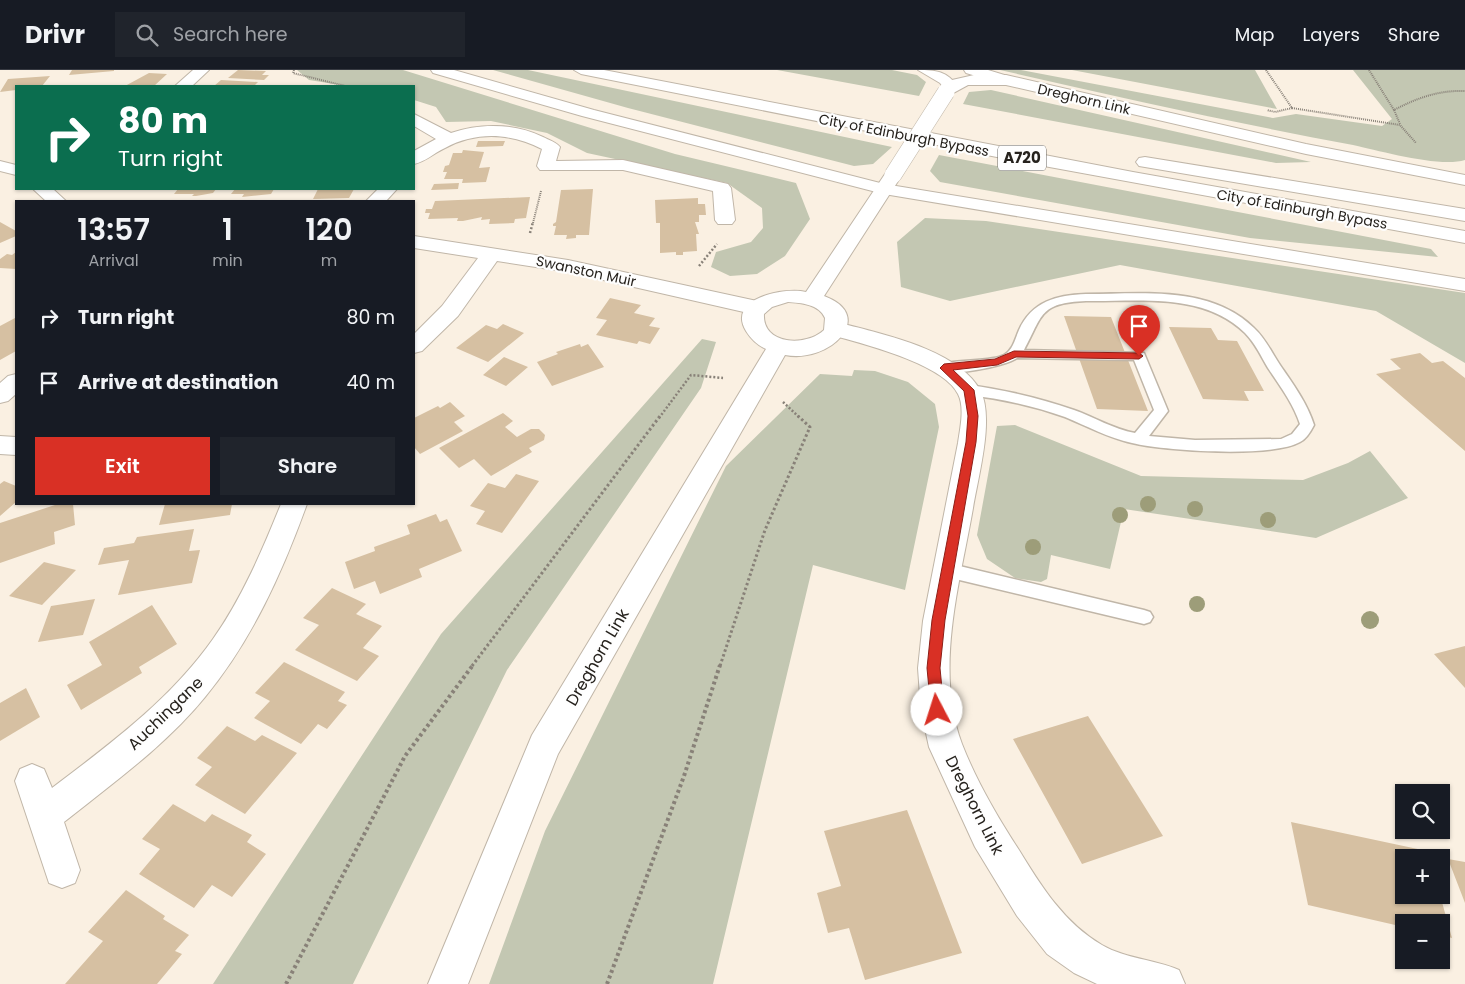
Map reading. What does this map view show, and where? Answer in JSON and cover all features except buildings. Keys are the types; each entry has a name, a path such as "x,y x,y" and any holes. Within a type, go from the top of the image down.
{"main road":[{"path":"184,85 202,70"},
{"path":"438,70 588,113 888,181 1160,236 1465,285"},
{"name":"City of Edinburgh Bypass","path":"581,70 968,148 1265,203 1465,237"},
{"name":"City of Edinburgh Bypass","path":"662,70 971,132 1068,149"},
{"path":"812,299 948,90 945,80 925,70"},
{"path":"971,70 1006,80"},
{"name":"Dreghorn Link","path":"948,90 971,81 1006,80 1212,128 1465,180"},
{"path":"415,120 446,138"},
{"path":"415,158 446,138 482,131 513,132 536,139 551,147 546,166 623,165 722,188 725,220"},
{"name":"City of Edinburgh Bypass","path":"1127,159 1465,215"},
{"path":"0,166 15,170"},
{"path":"43,190 56,200"},
{"path":"376,200 387,190"},
{"name":"Swanston Muir","path":"415,242 568,266 757,308"},
{"path":"415,345 450,311 491,255"},
{"path":"800,296 812,299 832,312 836,320 836,329 830,337 820,343 793,348 779,346 766,341 757,334 752,325 752,316 757,308 775,298 800,296"},
{"path":"836,329 910,353 944,368 969,390"},
{"name":"Dreghorn Link","path":"448,984 544,746 779,346"},
{"path":"0,394 15,383"},
{"name":"Dreghorn Link","path":"969,390 973,416 971,442 938,620 934,668 937,710 946,747 988,834 1030,903 1061,940 1088,959 1118,973 1165,984"},
{"path":"0,445 15,446"},
{"name":"Auchingane","path":"44,816 120,756 175,707 212,666 236,630 279,544 294,505"},
{"path":"32,781 62,870"}],"lane":[{"path":"969,390 996,393 1028,400 1083,419 1111,432 1172,445 1282,444 1298,438 1307,425 1303,409 1252,332 1239,321 1214,307 1186,300 1152,297 1071,299 1045,306 1030,319 1014,354"},
{"path":"944,368 997,362 1014,354 1139,356 1162,411 1139,438"},
{"path":"948,570 1144,617"}],"path":[{"path":"294,70 293,73 341,85"},
{"path":"1266,70 1292,108"},
{"path":"1366,160 1407,150 1417,142 1400,125 1394,110 1369,70"},
{"path":"1394,110 1424,94 1465,91"},
{"path":"1266,110 1275,112 1292,108 1400,125"},
{"path":"524,259 546,166"},
{"path":"680,291 724,235 725,220"},
{"path":"286,984 405,756 691,375 759,380 810,427 765,530 684,776 607,984"}],"green space":[{"path":"297,70 403,70 675,154 796,183 810,219 785,256 757,274 730,276 711,267 716,252 751,242 763,228 762,208 727,183 587,153 547,133 491,121 446,122 436,107 415,100 415,85 341,85 309,80"},
{"path":"493,70 528,70 892,147 873,164 854,166 628,108"},
{"path":"777,70 892,70 917,75 926,82 919,96"},
{"path":"1000,70 1021,70 1273,118 1296,114 1382,126 1392,119 1353,70 1465,70 1465,160 1441,162 1410,158"},
{"path":"1072,70 1255,70 1277,109"},
{"path":"991,90 1311,162 1276,163 963,104 969,92"},
{"path":"939,155 1431,249 1438,257 1250,238 940,182 930,171"},
{"path":"925,218 986,221 1465,293 1465,363 1376,311 1120,265 950,301 901,287 897,242"},
{"path":"702,339 716,342 701,388 507,670 353,984 213,984 441,634"},
{"path":"854,370 875,371 908,382 935,404 939,427 905,590 813,565 713,984 489,984 545,831 726,466 820,374 852,376"},
{"path":"1015,425 1141,476 1303,480 1348,463 1370,451 1408,498 1316,538 1124,509 1110,569 1051,555 1047,579 1041,582 1015,578 987,559 977,535 997,426"}],"route":[{"path":"937,710 934,668 938,620 971,442 973,416 969,390 944,368 997,362 1014,354 1139,356"}]}
